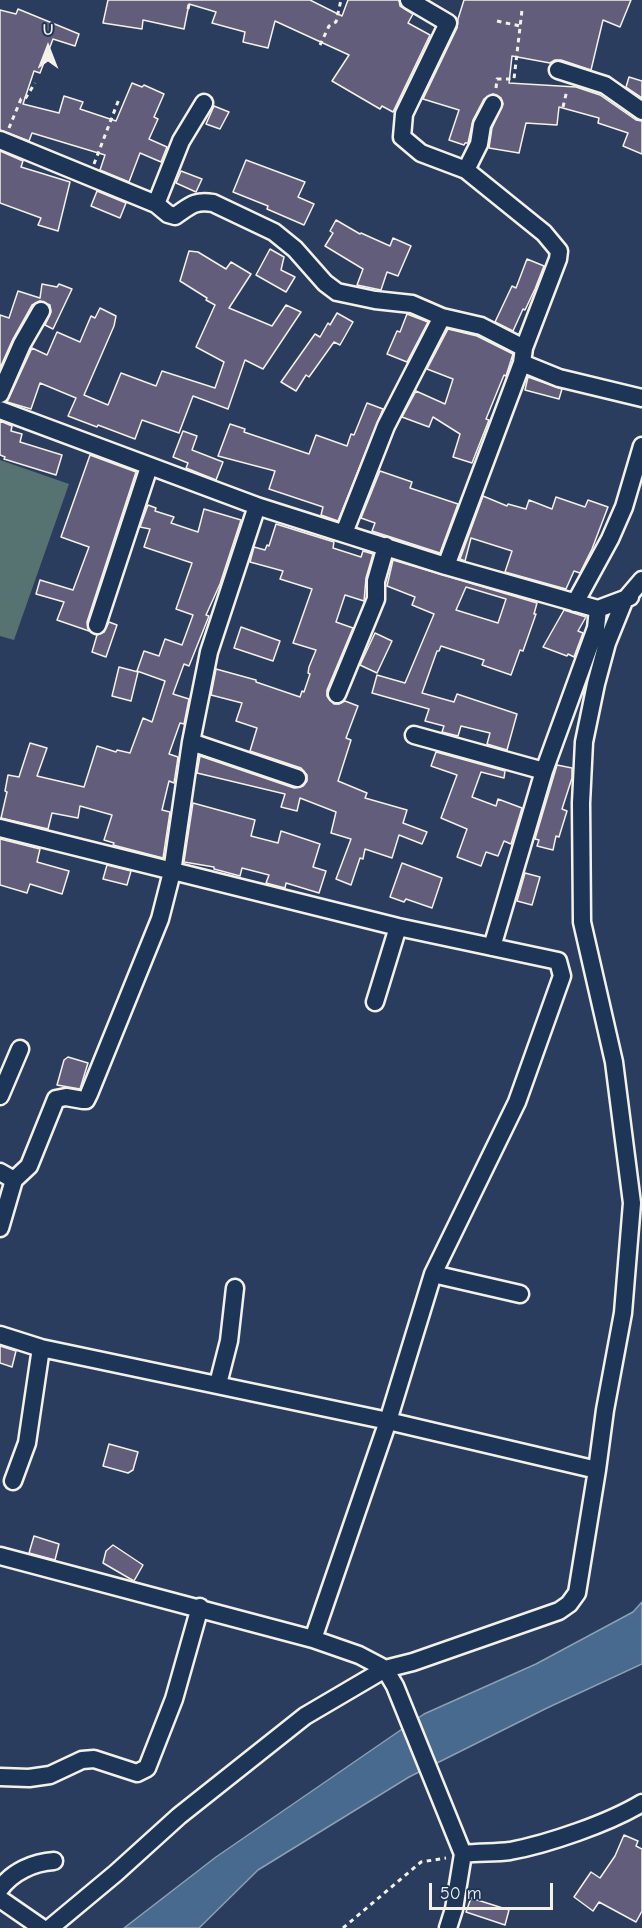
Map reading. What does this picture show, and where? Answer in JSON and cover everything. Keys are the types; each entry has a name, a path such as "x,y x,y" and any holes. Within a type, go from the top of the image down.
{"street":[{"path":"409,0 448,23 404,114 402,137 421,153 466,170 544,233 559,251 446,566"},
{"path":"558,70 605,85 642,111"},
{"path":"156,204 181,141 204,103"},
{"path":"466,170 479,144 482,125 494,104"},
{"path":"2,140 156,204 168,214 175,216 192,203 203,201 213,203 274,232 295,249 337,292 375,300 412,304 442,317 481,326 559,378 642,398"},
{"path":"0,394 22,344 41,312"},
{"path":"344,533 386,426 442,317"},
{"path":"0,410 257,506 446,566 575,603 598,609 624,601 642,592"},
{"path":"575,603 610,539 624,507 642,446"},
{"path":"97,625 149,467"},
{"path":"0,1228 7,1176 29,1166 56,1098 86,1100 160,919 172,872 191,742 209,652 257,506"},
{"path":"337,694 376,599 376,581 386,546"},
{"path":"50,1928 116,1873 179,1815 296,1723 385,1669 413,1662 559,1611 569,1604 577,1593 605,1410 623,1313 632,1203 614,1062 582,922 581,803 584,742 607,643 624,601 642,580"},
{"path":"492,947 544,771 596,628 598,609"},
{"path":"414,735 544,771"},
{"path":"191,742 297,778"},
{"path":"0,828 398,927 558,961 562,976 517,1102 433,1274 388,1421 313,1639"},
{"path":"375,1002 398,927"},
{"path":"0,1096 20,1049"},
{"path":"433,1274 520,1294"},
{"path":"218,1384 229,1341 235,1288"},
{"path":"0,1335 42,1348 388,1421 597,1470"},
{"path":"13,1481 27,1443 42,1348"},
{"path":"0,1556 200,1607 313,1639 359,1655 385,1669 395,1686 463,1854 454,1909 448,1928"},
{"path":"0,1777 29,1778 50,1775 82,1760 94,1759 136,1773 147,1768 174,1699 200,1607"},
{"path":"463,1854 508,1851 548,1841 635,1815 642,1803"},
{"path":"0,1889 7,1879 23,1870 42,1861 54,1861"},
{"path":"0,1899 42,1928"}],"path":[{"path":"188,9 190,0"},
{"path":"320,45 329,26 336,21 341,0"},
{"path":"494,104 497,79 514,79 522,10"},
{"path":"497,21 520,26"},
{"path":"2,140 21,99 26,99 35,83"},
{"path":"89,176 119,99"},
{"path":"343,1928 421,1862 463,1854"}],"green space":[{"path":"0,460 69,484 14,640 0,636"}],"water":[{"path":"642,1602 642,1664 547,1708 409,1777 258,1870 199,1928 124,1928 216,1857 424,1714 536,1664 633,1612"}],"building":[{"path":"108,0 310,0 342,16 348,0 399,0 400,6 413,14 408,23 430,35 393,112 382,106 380,109 332,81 349,55 275,21 268,48 243,42 245,32 212,23 216,12 189,4 184,29 143,20 142,29 103,23"},
{"path":"464,0 631,0 620,27 603,20 591,70 561,60 550,63 512,56 509,83 576,87 600,95 636,120 642,121 642,154 623,146 628,133 598,123 599,118 559,107 557,125 526,123 519,153 489,148 492,128 503,104 501,98 493,94 484,99 473,120 468,143 464,145 449,140 459,110 423,99 457,28"},
{"path":"18,9 79,34 75,46 53,39 40,73 34,71 23,104 59,113 64,96 83,102 80,109 116,121 132,83 142,87 144,85 164,94 154,117 158,119 149,139 167,147 161,162 140,153 129,182 100,170 105,155 32,133 29,141 0,130 0,10 16,14"},
{"path":"629,77 642,81 642,98 626,87"},
{"path":"214,106 229,112 220,129 206,124"},
{"path":"0,151 23,161 21,167 70,182 58,231 38,225 41,218 0,203"},
{"path":"246,160 305,182 298,197 314,204 304,225 267,209 268,206 233,192"},
{"path":"181,171 202,179 196,192 176,183"},
{"path":"97,191 126,203 120,218 91,206"},
{"path":"336,220 360,234 390,246 393,238 411,246 398,276 387,272 381,290 357,285 363,269 325,246 333,233 330,231"},
{"path":"270,249 284,257 281,270 295,277 286,292 256,275"},
{"path":"189,251 198,252 226,269 231,262 251,274 229,308 272,326 286,305 301,312 263,369 245,360 228,409 193,396 179,433 142,420 135,439 68,416 76,398 40,383 31,409 7,402 32,348 47,355 57,332 80,342 91,316 95,318 100,308 116,316 114,326 84,395 108,405 121,373 156,386 162,371 215,388 224,362 196,347 215,305 180,281"},
{"path":"527,259 544,266 513,331 495,322 512,286 516,288"},
{"path":"42,284 57,287 59,284 72,289 53,329 45,325 51,312 50,305 40,301 32,305 0,368 0,315 9,318 18,291 40,298"},
{"path":"337,313 353,322 340,345 334,342 309,377 306,375 296,391 281,382 315,334 320,337"},
{"path":"407,314 428,322 407,362 387,354"},
{"path":"448,329 477,336 513,354 506,376 504,375 486,419 489,420 472,463 453,457 460,434 433,417 429,427 402,417 416,391 445,404 453,379 427,369"},
{"path":"528,377 562,389 559,399 525,390"},
{"path":"367,403 383,409 338,521 321,515 323,507 269,489 275,471 218,456 230,424 245,429 244,432 309,454 316,435 347,446"},
{"path":"0,421 12,426 11,431 22,434 20,442 62,455 56,475 4,459 5,457 0,455"},
{"path":"183,431 197,436 192,450 223,462 216,480 186,468 188,463 173,457"},
{"path":"90,455 136,472 87,622 89,631 57,620 64,602 36,594 40,580 73,590 89,547 61,537"},
{"path":"380,471 412,482 410,488 458,504 440,553 372,531 375,523 361,518"},
{"path":"483,496 507,506 508,504 526,509 529,500 552,509 556,497 585,507 588,500 608,507 580,573 574,571 566,589 505,572 512,551 471,538 465,561 460,559"},
{"path":"148,505 156,508 155,511 174,517 171,523 198,532 204,509 241,520 220,584 206,615 209,616 189,666 184,664 173,694 189,699 184,724 180,723 169,754 178,757 174,783 169,781 162,810 170,812 163,858 113,845 114,843 104,840 112,815 80,806 78,818 52,813 48,829 1,818 8,775 19,777 30,743 47,748 37,776 84,787 97,746 116,752 117,750 130,753 143,718 152,722 165,681 137,671 144,651 159,656 165,639 182,645 193,615 176,609 192,563 144,547 150,529 140,527"},
{"path":"276,524 334,542 333,548 361,557 363,551 373,554 366,578 364,601 345,595 336,622 353,628 327,690 327,696 334,704 345,701 358,706 346,738 351,740 338,781 367,793 365,798 407,810 403,823 427,832 422,844 399,835 392,858 365,849 351,885 336,879 351,839 331,833 336,812 300,798 297,811 281,807 285,794 197,773 200,756 294,788 303,786 307,781 307,775 301,768 250,751 257,728 236,721 242,703 211,695 216,669 256,680 256,682 300,697 302,691 304,692 310,674 308,673 309,667 316,650 293,643 312,589 280,579 283,571 250,562 254,547 265,550 267,545 269,546"},
{"path":"393,560 537,603 534,614 536,614 523,651 520,650 511,675 482,665 484,660 441,646 437,651 422,693 454,702 457,694 517,714 507,750 487,744 490,733 461,726 458,736 442,732 444,726 425,721 429,709 372,693 377,675 405,683 434,614 412,605 415,597 387,586","holes":["466,587 506,599 498,623 456,610"]},
{"path":"564,610 586,617 578,631 583,633 574,657 543,647"},
{"path":"109,622 117,625 106,657 92,652 97,635 104,632"},
{"path":"241,627 280,641 273,661 234,648"},
{"path":"375,633 392,641 377,673 360,665"},
{"path":"119,667 138,672 131,701 112,696"},
{"path":"436,752 505,771 504,778 481,772 472,797 496,806 498,799 522,808 511,844 504,841 498,856 486,852 481,866 457,857 467,829 441,818 457,775 431,766"},
{"path":"557,765 572,768 572,778 562,809 567,811 559,837 556,836 553,850 537,846 539,840 535,839"},
{"path":"193,803 255,820 251,836 278,843 281,831 320,844 313,867 326,871 319,893 286,883 285,888 266,883 269,875 242,868 240,876 214,869 214,867 184,862"},
{"path":"0,839 40,849 37,862 69,871 62,894 30,884 27,893 0,885"},
{"path":"402,863 442,878 432,908 406,899 404,902 390,897"},
{"path":"107,865 131,871 127,885 103,879"},
{"path":"525,873 540,877 532,905 517,901"},
{"path":"68,1057 88,1063 80,1089 57,1085 64,1060"},
{"path":"0,1346 16,1351 12,1367 0,1363"},
{"path":"109,1444 138,1452 133,1470 128,1473 103,1466"},
{"path":"34,1536 59,1544 55,1560 29,1553"},
{"path":"113,1545 143,1565 134,1581 103,1563 106,1551"},
{"path":"624,1835 638,1841 636,1846 642,1849 642,1911 636,1922 599,1902 593,1911 574,1897 591,1872 600,1878 615,1856"},
{"path":"471,1898 509,1910 505,1925 466,1912"}]}
